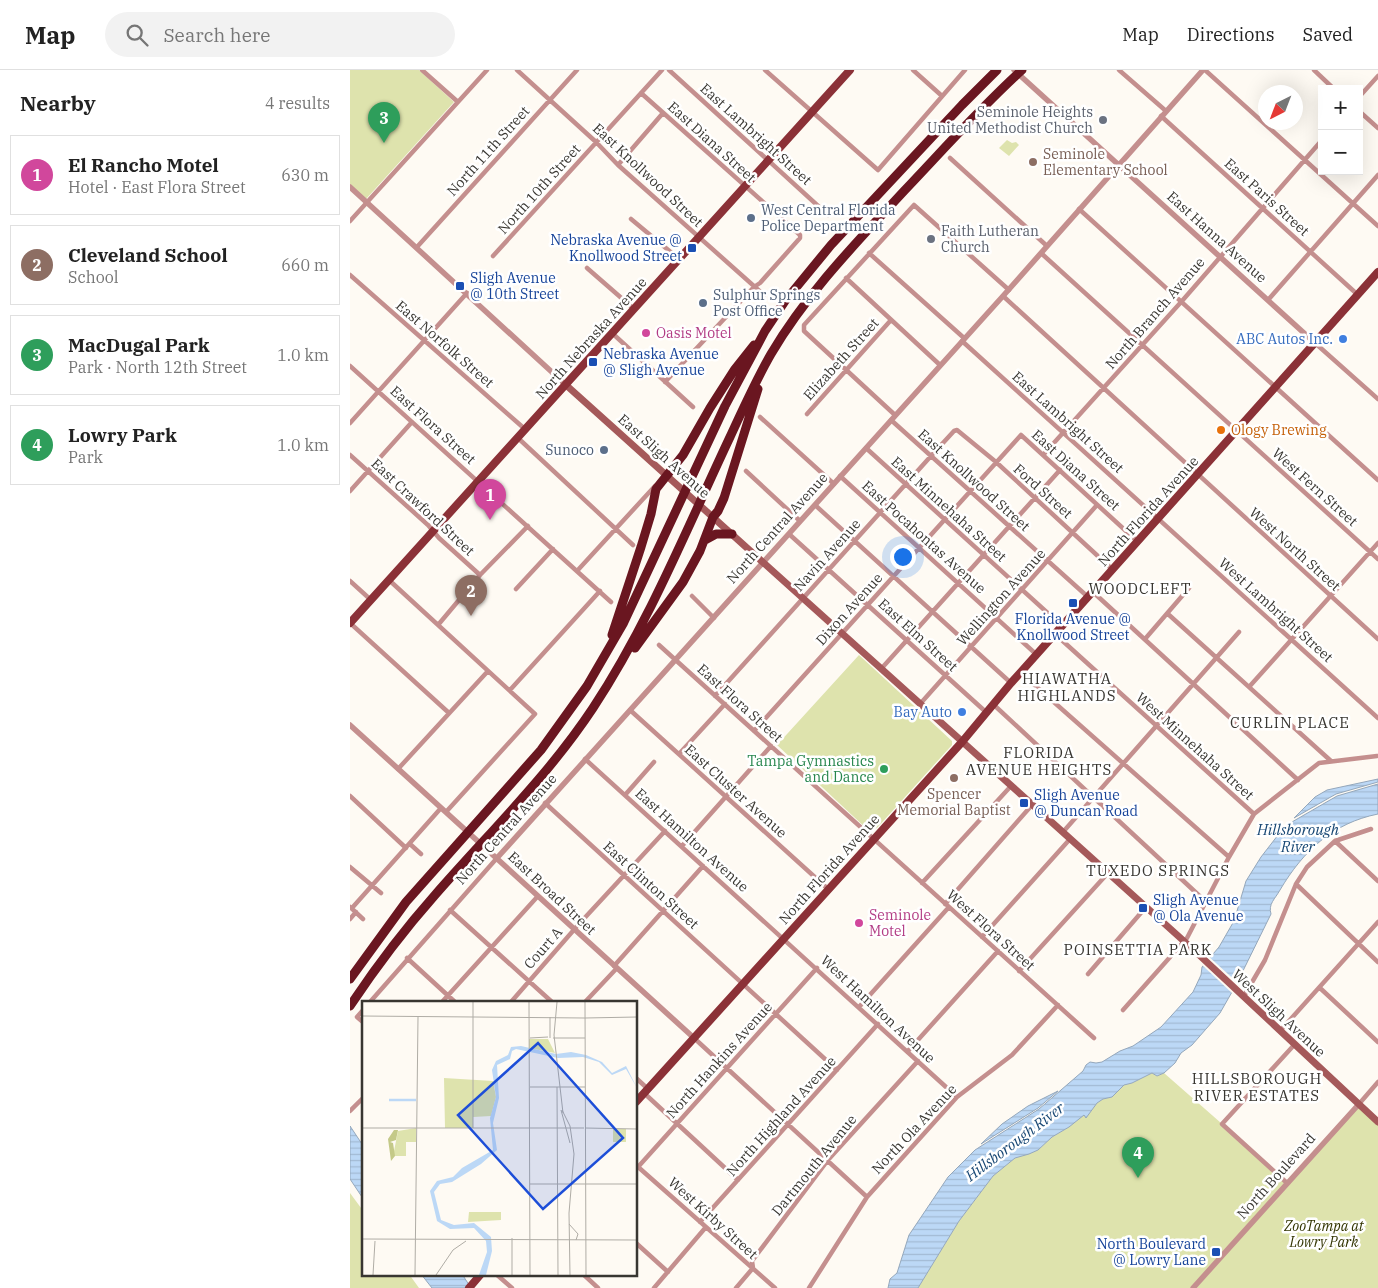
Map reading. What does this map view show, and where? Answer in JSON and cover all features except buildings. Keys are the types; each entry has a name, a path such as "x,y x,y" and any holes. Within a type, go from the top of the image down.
{"highway":[{"path":"350,1006 384,957 434,896 560,753 588,716 621,663 653,601 762,370 796,316 826,276 963,128 1022,70"},
{"path":"604,659 652,514 656,489 683,455 735,369 830,245 994,73"},
{"path":"350,980 406,902 551,738 604,659 623,624 725,406 765,331"},
{"path":"621,663 673,597 692,567 705,541 713,517 724,498 762,370"},
{"path":"705,541 716,534 732,534"}],"main road":[{"name":"North Nebraska Avenue","path":"350,623 850,70"},
{"name":"North Florida Avenue","path":"638,1100 962,742 1011,683 1378,272"},
{"name":"East Sligh Avenue","path":"566,385 962,742"},
{"name":"West Sligh Avenue","path":"962,742 1196,952 1378,1122"},
{"path":"470,1286 478,1276"}],"street":[{"path":"422,70 458,102"},
{"path":"350,221 487,70"},
{"name":"East Knollwood Street","path":"517,70 596,142 618,165 764,295"},
{"name":"North 11th Street","path":"417,247 577,70"},
{"name":"North 10th Street","path":"493,256 662,70"},
{"name":"East Lambright Street","path":"669,70 828,215"},
{"path":"766,70 878,170 965,70"},
{"path":"913,70 942,96"},
{"name":"East Hanna Avenue","path":"1014,70 1315,343"},
{"name":"East Paris Street","path":"1119,70 1262,209 1358,295"},
{"path":"1204,70 1378,226"},
{"name":"North Central Avenue","path":"371,1001 545,803 714,618 1204,70"},
{"path":"1314,70 1330,85"},
{"path":"1363,93 1378,76"},
{"name":"East Diana Street","path":"641,93 800,235 800,238 760,283 754,287"},
{"path":"618,165 663,113"},
{"path":"1363,115 1378,128"},
{"name":"North Branch Avenue","path":"1043,455 1182,301 1318,144"},
{"path":"950,158 1047,246"},
{"path":"1268,300 1378,175"},
{"name":"East Sligh Avenue","path":"350,187 566,385"},
{"path":"940,365 846,278 914,205 1008,290"},
{"path":"1079,209 1378,480"},
{"path":"631,218 679,260"},
{"name":"West Fern Street","path":"1041,252 1378,559"},
{"name":"East Lambright Street","path":"869,253 1158,519"},
{"path":"587,268 634,309"},
{"name":"East Norfolk Street","path":"350,275 526,430"},
{"name":"East Knollwood Street","path":"846,278 804,325 804,331 970,492 1048,562 1145,638 1298,780"},
{"path":"664,382 754,287"},
{"path":"350,422 467,293"},
{"name":"West North Street","path":"1003,296 1378,639"},
{"name":"Elizabeth Street","path":"807,414 891,320"},
{"path":"612,333 693,407"},
{"path":"1315,343 1378,400"},
{"name":"East Flora Street","path":"350,366 611,602"},
{"path":"760,418 834,484"},
{"path":"350,491 412,422"},
{"name":"Navin Avenue","path":"715,696 931,456 957,430"},
{"name":"Ford Street","path":"957,430 996,462 1113,570"},
{"name":"East Diana Street","path":"1021,435 1138,542"},
{"name":"Dixon Avenue","path":"754,731 1021,435"},
{"path":"518,438 633,546"},
{"name":"East Minnehaha Street","path":"866,448 1062,626"},
{"name":"East Crawford Street","path":"350,455 480,575"},
{"path":"881,669 1060,470"},
{"path":"746,472 800,521"},
{"path":"577,571 644,497 667,475"},
{"name":"East Pocahontas Avenue","path":"840,476 1037,655"},
{"path":"815,505 1011,683"},
{"name":"Wellington Avenue","path":"920,704 1098,505"},
{"name":"West Lambright Street","path":"1158,519 1378,718"},
{"path":"438,625 480,575 528,526"},
{"name":"East Elm Street","path":"789,534 987,713"},
{"path":"1249,687 1378,544"},
{"path":"516,589 553,549"},
{"path":"350,580 371,600"},
{"path":"363,919 351,907 535,714 389,580"},
{"path":"1145,638 1189,588"},
{"path":"510,690 600,591"},
{"path":"692,596 714,618"},
{"path":"1168,614 1330,761"},
{"path":"350,623 449,713"},
{"path":"1063,832 1238,632"},
{"name":"West Minnehaha Street","path":"1055,634 1254,814"},
{"name":"East Flora Street","path":"659,645 873,839"},
{"path":"398,769 488,671"},
{"path":"1021,673 1228,857"},
{"path":"679,754 724,704"},
{"path":"994,705 1205,902"},
{"name":"East Cluster Avenue","path":"630,710 828,889"},
{"name":"East Broad Street","path":"350,725 694,1038"},
{"path":"682,846 772,746"},
{"path":"1123,1010 1184,942 1228,857 1254,814 1318,763 1377,756"},
{"name":"East Hamilton Avenue","path":"585,759 784,938"},
{"path":"625,795 654,762"},
{"path":"922,883 1011,786"},
{"path":"350,796 408,846 421,854"},
{"name":"East Clinton Street","path":"545,803 837,1070"},
{"path":"945,904 1032,805"},
{"path":"1242,995 1265,960 1296,884 1307,867 1335,841 1371,829"},
{"path":"574,930 665,832"},
{"name":"West Flora Street","path":"873,839 1094,1038"},
{"path":"982,937 1070,839"},
{"path":"1335,841 1378,881"},
{"path":"350,866 381,894"},
{"path":"586,1001 703,866"},
{"path":"1020,971 1108,873"},
{"path":"1296,884 1378,962"},
{"path":"443,1001 538,896"},
{"path":"859,1007 949,907"},
{"path":"1088,974 1146,907"},
{"path":"450,910 551,1001"},
{"path":"350,919 356,912"},
{"path":"1280,1031 1378,922"},
{"name":"Court A","path":"512,1001 574,930"},
{"name":"West Hamilton Avenue","path":"784,938 957,1097"},
{"path":"908,1052 998,951"},
{"path":"407,958 454,1001"},
{"name":"North Hankins Avenue","path":"638,1165 817,968"},
{"path":"1320,988 1378,1042"},
{"name":"North Ola Avenue","path":"809,1288 867,1197 957,1097 1012,1055 1058,1006"},
{"path":"362,1011 357,1017 362,1021"},
{"name":"North Highland Avenue","path":"700,1222 878,1024"},
{"path":"694,1038 867,1197"},
{"path":"1287,1183 1222,1124 1295,1044"},
{"name":"Dartmouth Avenue","path":"736,1288 753,1268 752,1261 828,1160 918,1061"},
{"path":"638,1081 677,1123 738,1180"},
{"name":"North Boulevard","path":"1193,1288 1378,1082"},
{"path":"350,1111 362,1099"},
{"name":"West Kirby Street","path":"638,1167 775,1288"},
{"path":"654,1288 706,1227"},
{"path":"638,1245 668,1272"},
{"path":"498,1276 512,1288"},
{"path":"585,1276 598,1288"}],"green space":[{"path":"350,70 419,70 454,102 366,199 350,184"},
{"path":"1007,140 1012,143 1016,142 1019,145 1009,156 999,148"},
{"path":"859,655 952,741 952,745 877,828 869,831 777,745"},
{"path":"1152,1073 1157,1076 1164,1073 1287,1181 1190,1288 918,1288 959,1221 993,1176 1015,1158 1038,1150 1052,1137 1069,1127 1084,1114 1086,1117 1097,1103 1112,1097 1124,1085"},
{"name":"ZooTampa at Lowry Park","path":"1358,1107 1378,1125 1378,1288 1196,1288"},
{"path":"350,1193 362,1209 362,1276 410,1276 419,1288 350,1288"}],"water":[{"path":"1378,779 1378,782 1336,794 1294,818 1315,797 1327,790"},
{"name":"Hillsborough River","path":"1378,784 1378,814 1347,824 1333,832 1309,851 1289,876 1272,902 1270,907 1271,914 1220,1013 1192,1045 1181,1053 1175,1063 1164,1073 1157,1076 1152,1073 1124,1085 1112,1097 1097,1103 1086,1118 1084,1115 1052,1137 1038,1150 1015,1158 993,1176 959,1221 918,1288 888,1288 890,1279 897,1273 909,1235 948,1177 975,1150 1039,1109 1083,1071 1090,1062 1102,1062 1120,1051 1133,1046 1161,1027 1193,992 1201,975 1202,967 1219,947 1234,921 1246,881 1261,857 1285,826 1337,796"},
{"path":"1058,1091 1038,1108 981,1144 1002,1124 1028,1106"},
{"path":"350,1126 362,1144 362,1197 350,1179"},
{"path":"423,1276 463,1276 471,1288 432,1288"}],"pier":[{"path":"1207,955 1239,984 1233,994 1201,964"}],"place":[{"name":"Seminole Heights United Methodist Church","path":"1103,120"},
{"name":"MacDugal Park","path":"384,143"},
{"name":"Seminole Elementary School","path":"1033,162"},
{"name":"West Central Florida Police Department","path":"751,218"},
{"name":"Faith Lutheran Church","path":"931,239"},
{"name":"Nebraska Avenue @ Knollwood Street","path":"692,248"},
{"name":"Sligh Avenue @ 10th Street","path":"460,286"},
{"name":"Sulphur Springs Post Office","path":"703,303"},
{"name":"Oasis Motel","path":"646,333"},
{"name":"ABC Autos Inc.","path":"1343,339"},
{"name":"Nebraska Avenue @ Sligh Avenue","path":"593,362"},
{"name":"Ology Brewing","path":"1221,430"},
{"name":"Sunoco","path":"604,450"},
{"name":"El Rancho Motel","path":"490,520"},
{"name":"Florida Avenue @ Knollwood Street","path":"1073,603"},
{"name":"Cleveland School","path":"471,616"},
{"name":"Bay Auto","path":"962,712"},
{"name":"Tampa Gymnastics and Dance","path":"884,769"},
{"name":"Spencer Memorial Baptist","path":"954,778"},
{"name":"Sligh Avenue @ Duncan Road","path":"1024,803"},
{"name":"Sligh Avenue @ Ola Avenue","path":"1143,908"},
{"name":"Seminole Motel","path":"859,923"},
{"name":"Lowry Park","path":"1138,1178"},
{"name":"North Boulevard @ Lowry Lane","path":"1216,1252"}],"district":[{"name":"WOODCLEFT","path":"1140,589"},
{"name":"HIAWATHA HIGHLANDS","path":"1067,688"},
{"name":"CURLIN PLACE","path":"1290,723"},
{"name":"FLORIDA AVENUE HEIGHTS","path":"1039,762"},
{"name":"TUXEDO SPRINGS","path":"1158,871"},
{"name":"POINSETTIA PARK","path":"1138,950"},
{"name":"HILLSBOROUGH RIVER ESTATES","path":"1257,1088"}]}
